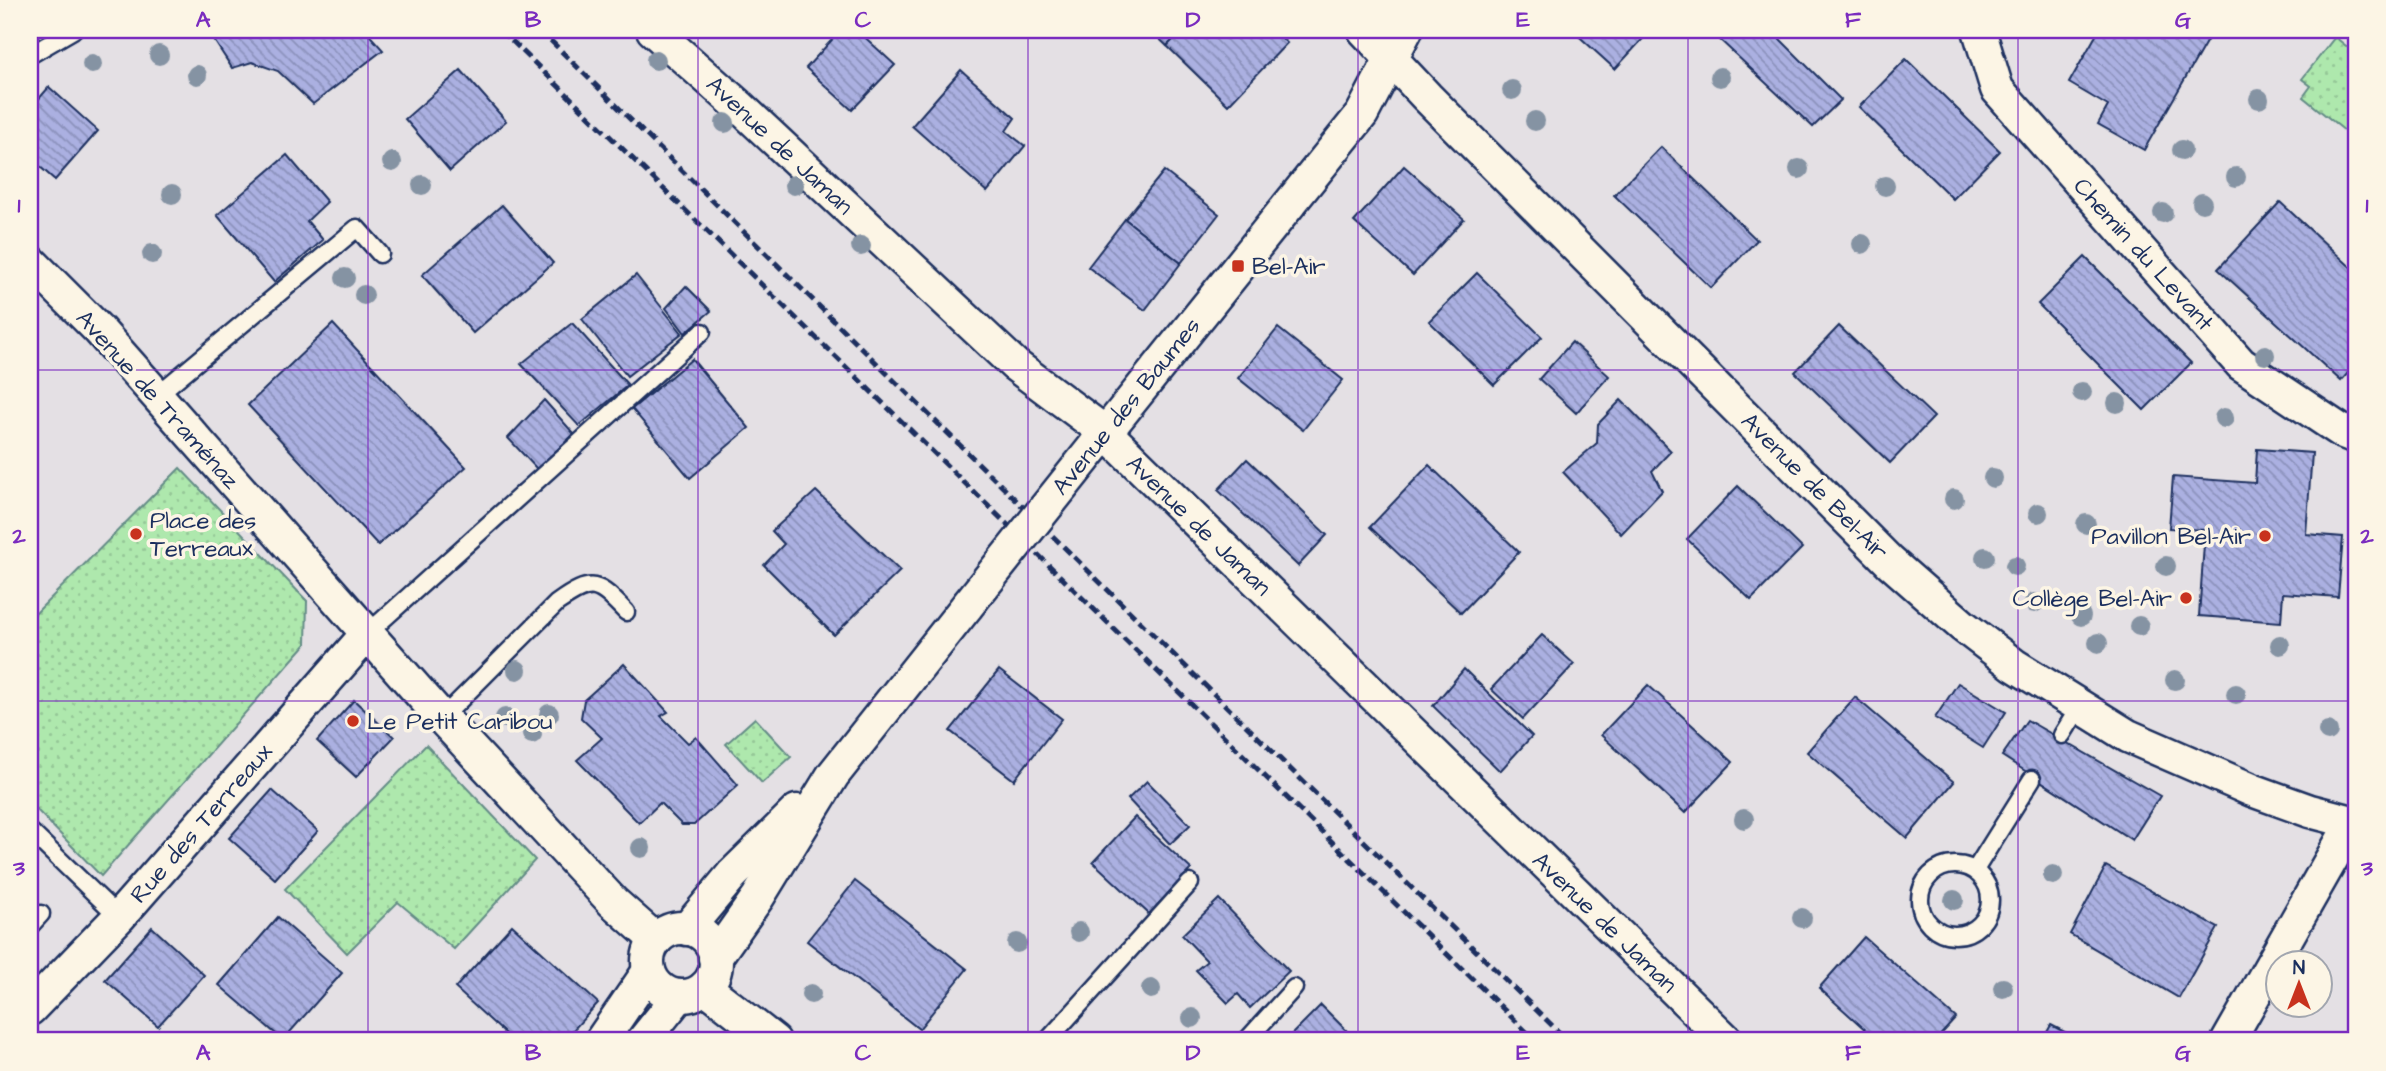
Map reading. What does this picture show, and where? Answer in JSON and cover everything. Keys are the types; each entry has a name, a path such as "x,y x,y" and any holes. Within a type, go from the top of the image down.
{"street":[{"name":"Avenue de Jaman","path":"653,30 739,106 1015,365 1100,440 1727,1041"},
{"name":"Avenue de Bel-Air","path":"1364,30 1437,107 1890,562 1963,626 2014,665 2128,736 2252,790 2310,811 2354,823"},
{"name":"Avenue des Baumes","path":"643,1041 700,980 758,897 833,775 1362,114 1406,30"},
{"name":"Chemin du Levant","path":"1979,30 1997,89 2241,364 2343,432 2356,437"},
{"name":"Avenue de Traménaz","path":"30,261 99,330 442,718 613,902 656,940"},
{"name":"Rue des Terreaux","path":"30,1010 119,917 369,633"},
{"name":"Avenue des Baumes","path":"687,929 732,875 833,775"},
{"path":"2228,1041 2354,823"},
{"path":"601,1041 649,971 650,950 656,940 665,933 676,929 698,932 713,948 700,980"},
{"path":"649,971 661,990 700,980"},
{"path":"700,980 774,1041"}],"lane":[{"path":"30,55 73,30"},
{"path":"156,397 357,228 380,254"},
{"path":"369,633 702,332"},
{"path":"442,718 557,603 578,589 591,586 604,590 626,612"},
{"path":"2062,735 2080,706"},
{"path":"1975,870 2032,779"},
{"path":"30,836 32,834 119,917"},
{"path":"1952,864 1975,870 1983,877 1991,898 1985,919 1978,928 1958,936 1937,931 1929,925 1920,906 1923,884 1930,874 1952,864"},
{"path":"1047,1041 1190,883"},
{"path":"1246,1041 1294,988"}],"green space":[{"path":"2335,37 2356,54 2356,140 2303,97 2311,86 2302,79"},
{"name":"Place des Terreaux","path":"180,468 307,601 306,644 101,876 36,809 30,815 30,619"},
{"path":"755,718 791,757 762,783 726,744"},
{"path":"426,745 535,860 454,949 398,902 347,953 285,889"}],"building":[{"path":"209,30 365,30 383,50 313,104 278,71 252,62 232,68"},
{"path":"841,30 857,30 895,65 852,110 806,68"},
{"path":"1150,30 1183,30 1167,46"},
{"path":"1183,30 1272,30 1287,43 1228,105 1167,46"},
{"path":"1572,30 1651,30 1615,69"},
{"path":"1726,30 1771,30 1841,100 1813,127 1718,38"},
{"path":"2099,30 2213,30 2144,150 2098,124 2108,106 2069,83"},
{"path":"1906,59 2000,151 1953,199 1859,107"},
{"path":"461,70 506,121 450,171 405,119"},
{"path":"961,70 1015,118 1006,131 1025,146 987,192 912,126"},
{"path":"49,87 98,131 55,180 30,158 30,109"},
{"path":"1661,147 1757,240 1711,288 1614,195"},
{"path":"287,155 327,202 307,221 323,240 274,282 217,215"},
{"path":"1404,166 1464,219 1413,275 1354,222"},
{"path":"1164,171 1219,214 1181,263 1125,219"},
{"path":"2280,202 2356,272 2356,364 2341,381 2218,269"},
{"path":"502,205 553,263 473,333 422,275"},
{"path":"1125,219 1181,263 1145,310 1088,267"},
{"path":"2085,257 2191,363 2144,410 2038,304"},
{"path":"1477,273 1542,337 1494,385 1429,321"},
{"path":"636,275 682,333 627,376 582,319"},
{"path":"686,286 711,311 685,333 666,308"},
{"path":"572,323 628,385 579,426 521,364"},
{"path":"333,324 466,467 378,545 248,405"},
{"path":"1839,326 1934,417 1890,463 1795,372"},
{"path":"1278,328 1343,380 1303,430 1238,378"},
{"path":"1572,342 1609,376 1576,413 1539,379"},
{"path":"692,359 749,428 690,478 632,409"},
{"path":"544,400 574,434 537,469 508,438"},
{"path":"1621,400 1671,451 1652,471 1662,491 1621,534 1563,472 1597,443 1598,424"},
{"name":"Pavillon Bel-Air","path":"2257,449 2312,453 2306,534 2343,537 2338,597 2283,593 2281,622 2199,616 2205,530 2169,528 2173,477 2255,483"},
{"path":"1247,459 1327,535 1298,566 1218,490"},
{"path":"1429,465 1519,552 1461,613 1370,527"},
{"path":"1738,486 1802,548 1751,600 1687,539"},
{"path":"816,491 900,571 834,635 764,565 784,544 772,531"},
{"path":"1542,635 1574,664 1523,719 1491,689"},
{"path":"624,664 668,712 661,716 688,743 696,737 738,785 694,825 682,825 660,803 639,823 577,760 602,738 581,718 584,700"},
{"path":"1464,669 1532,736 1500,771 1433,706"},
{"path":"999,670 1062,719 1014,780 950,731"},
{"path":"1958,683 2006,712 1983,748 1935,718"},
{"path":"1648,685 1733,762 1685,813 1601,735"},
{"path":"1855,697 1954,782 1907,838 1807,752"},
{"path":"354,700 394,737 356,777 317,741"},
{"path":"2027,720 2160,796 2132,840 2002,756"},
{"path":"1147,781 1190,825 1170,844 1128,799"},
{"path":"272,790 318,831 275,879 229,838"},
{"path":"1135,817 1191,869 1149,914 1093,862"},
{"path":"2106,866 2218,928 2179,998 2070,934"},
{"path":"855,881 967,969 919,1029 807,941"},
{"path":"1219,899 1289,971 1250,1008 1238,994 1228,1003 1196,970 1207,961 1182,935"},
{"path":"278,917 342,973 283,1040 219,985"},
{"path":"512,925 598,1003 563,1041 513,1041 455,988"},
{"path":"152,927 204,975 158,1026 105,980"},
{"path":"1864,937 1956,1018 1935,1041 1878,1041 1819,988"},
{"path":"1321,1005 1357,1041 1285,1041"},
{"path":"2051,1025 2082,1041 2042,1041"}],"railway":[{"path":"501,30 1536,1041"},
{"path":"540,30 1568,1041"}],"place":[{"name":"Bel-Air","path":"1238,266"},
{"name":"Place des Terreaux","path":"136,534"},
{"name":"Pavillon Bel-Air","path":"2265,536"},
{"name":"Collège Bel-Air","path":"2186,598"},
{"name":"Le Petit Caribou","path":"353,721"}]}
